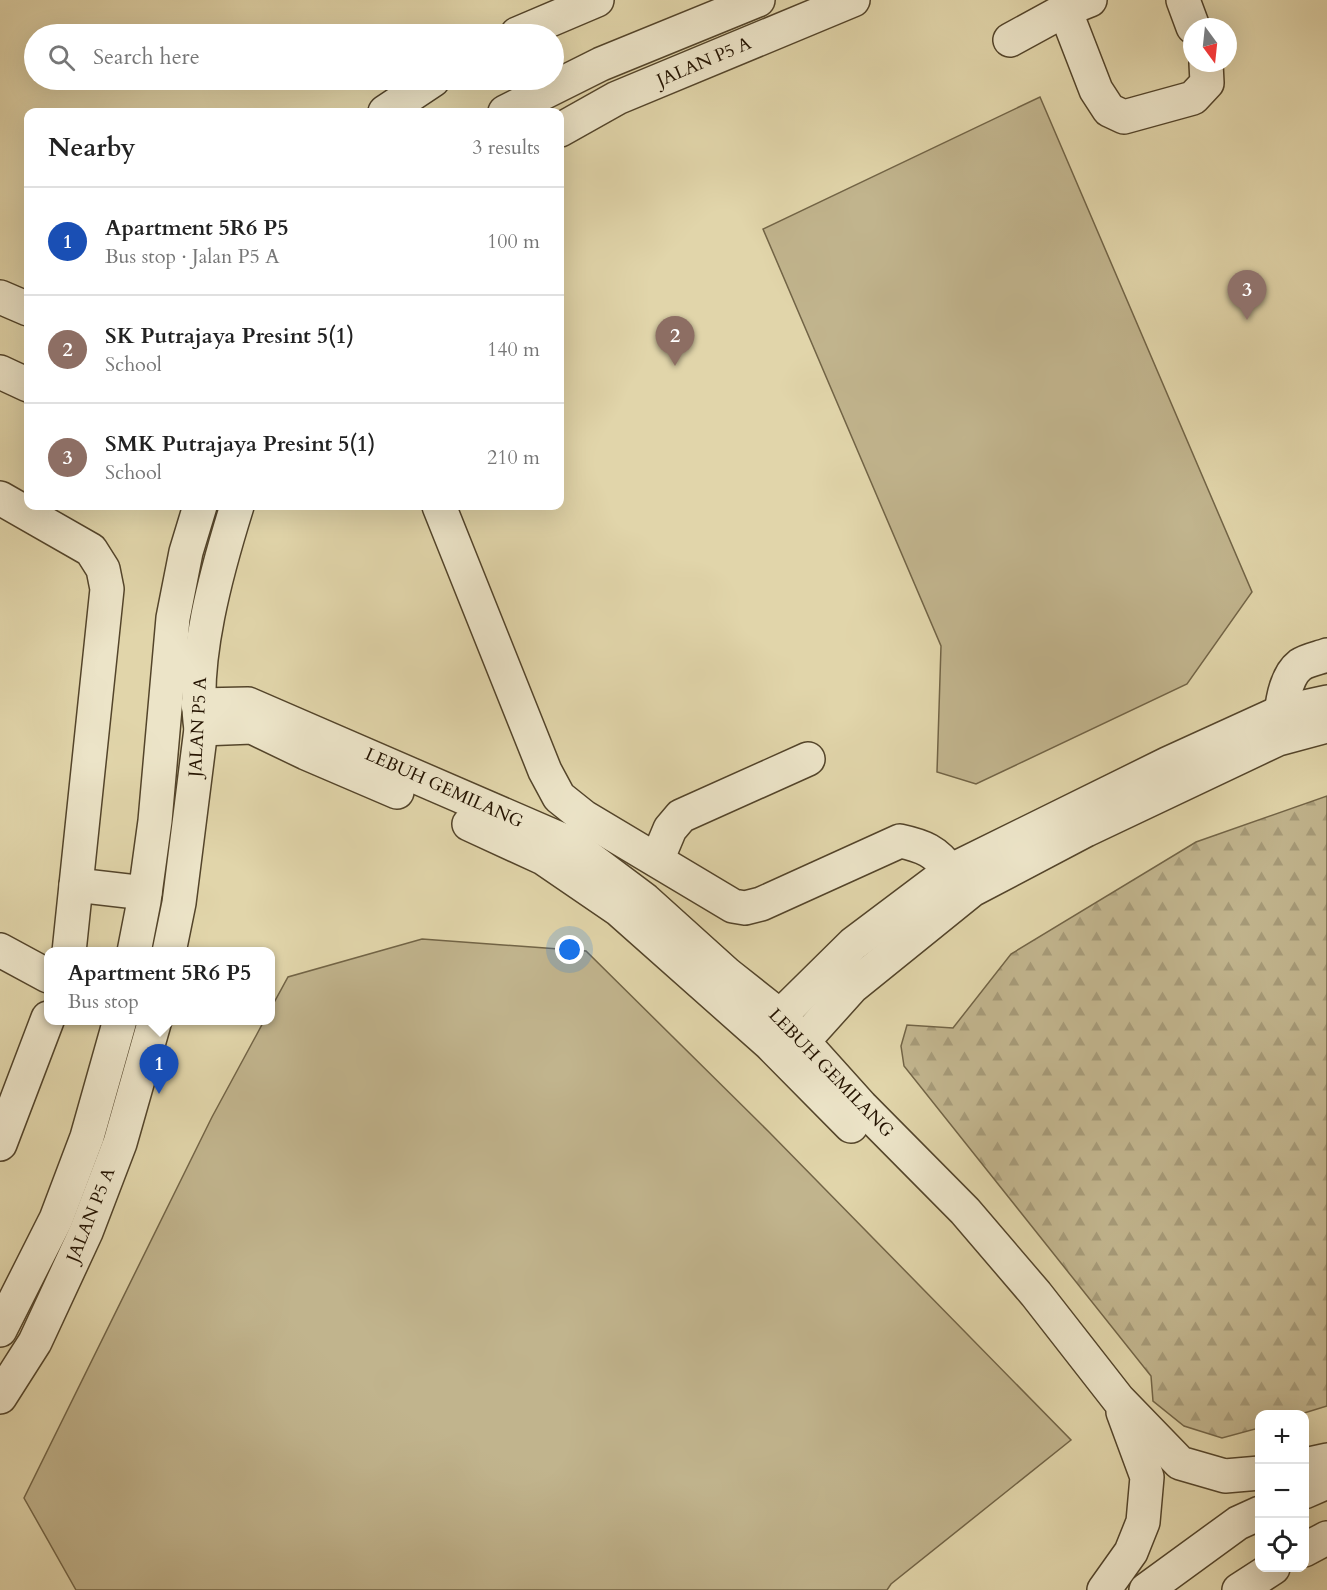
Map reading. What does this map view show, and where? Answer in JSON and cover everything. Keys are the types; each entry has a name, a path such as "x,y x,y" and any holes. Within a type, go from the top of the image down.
{"street":[{"path":"541,24 597,0"},
{"name":"JALAN P5 A","path":"564,82 601,64 758,0"},
{"name":"JALAN P5 A","path":"564,128 617,98 853,0"},
{"path":"1183,0 1190,18"},
{"path":"1010,40 1077,5 1096,90 1108,110 1124,117 1193,98 1206,83 1206,72"},
{"path":"391,108 418,90"},
{"name":"JALAN P5 A","path":"513,108 549,90"},
{"path":"0,297 24,307"},
{"path":"0,372 24,383"},
{"path":"0,498 91,550 103,569 106,590 69,947"},
{"name":"JALAN P5 A","path":"135,947 155,821 173,618 186,552 199,510"},
{"name":"JALAN P5 A","path":"170,947 178,903 200,717 205,632 221,559 236,510"},
{"path":"440,510 544,771 576,830 657,860 733,906 745,908 761,904 900,841 922,846 941,858 950,871"},
{"path":"1280,726 1283,697 1300,666 1327,656"},
{"path":"794,1051 852,987 972,890 1327,702"},
{"name":"LEBUH GEMILANG","path":"200,717 248,704 576,830 645,900 727,974 770,1026"},
{"path":"200,717 252,727 543,858 619,910 770,1026 960,1236 1131,1434"},
{"path":"770,1026 853,944 950,871 1156,769 1280,726 1327,726"},
{"path":"657,860 670,829 681,816 808,759"},
{"path":"76,885 145,893"},
{"path":"0,950 44,974"},
{"path":"0,1144 45,1025"},
{"name":"JALAN P5 A","path":"0,1330 56,1218 76,1168 119,1025"},
{"name":"JALAN P5 A","path":"0,1397 35,1342 86,1232 120,1143 154,1025"},
{"name":"LEBUH GEMILANG","path":"794,1051 861,1106 965,1210 1005,1256 1118,1399 1180,1463 1225,1476 1255,1473"},
{"path":"1104,1590 1131,1552 1143,1521 1147,1477 1118,1399"},
{"path":"1309,1464 1327,1460"},
{"path":"1309,1490 1327,1482"},
{"path":"1146,1590 1238,1523 1255,1515"},
{"path":"1309,1548 1327,1538"},
{"path":"1239,1590 1267,1572"}],"green space":[{"path":"1040,97 1252,592 1187,684 976,784 937,772 941,646 763,229"},
{"path":"1327,796 1327,1406 1309,1412 1255,1410 1255,1429 1222,1438 1184,1426 1153,1401 1151,1376 904,1066 901,1046 907,1025 953,1028 1011,954 1196,842"},
{"path":"422,939 586,951 769,1132 1071,1440 891,1584 887,1590 76,1590 24,1498 212,1117 262,1025 275,1025 275,1001 288,977"}],"place":[{"name":"SMK Putrajaya Presint 5(1)","path":"1247,320"},
{"name":"SK Putrajaya Presint 5(1)","path":"675,366"},
{"name":"Apartment 5R6 P5","path":"159,1094"}]}
